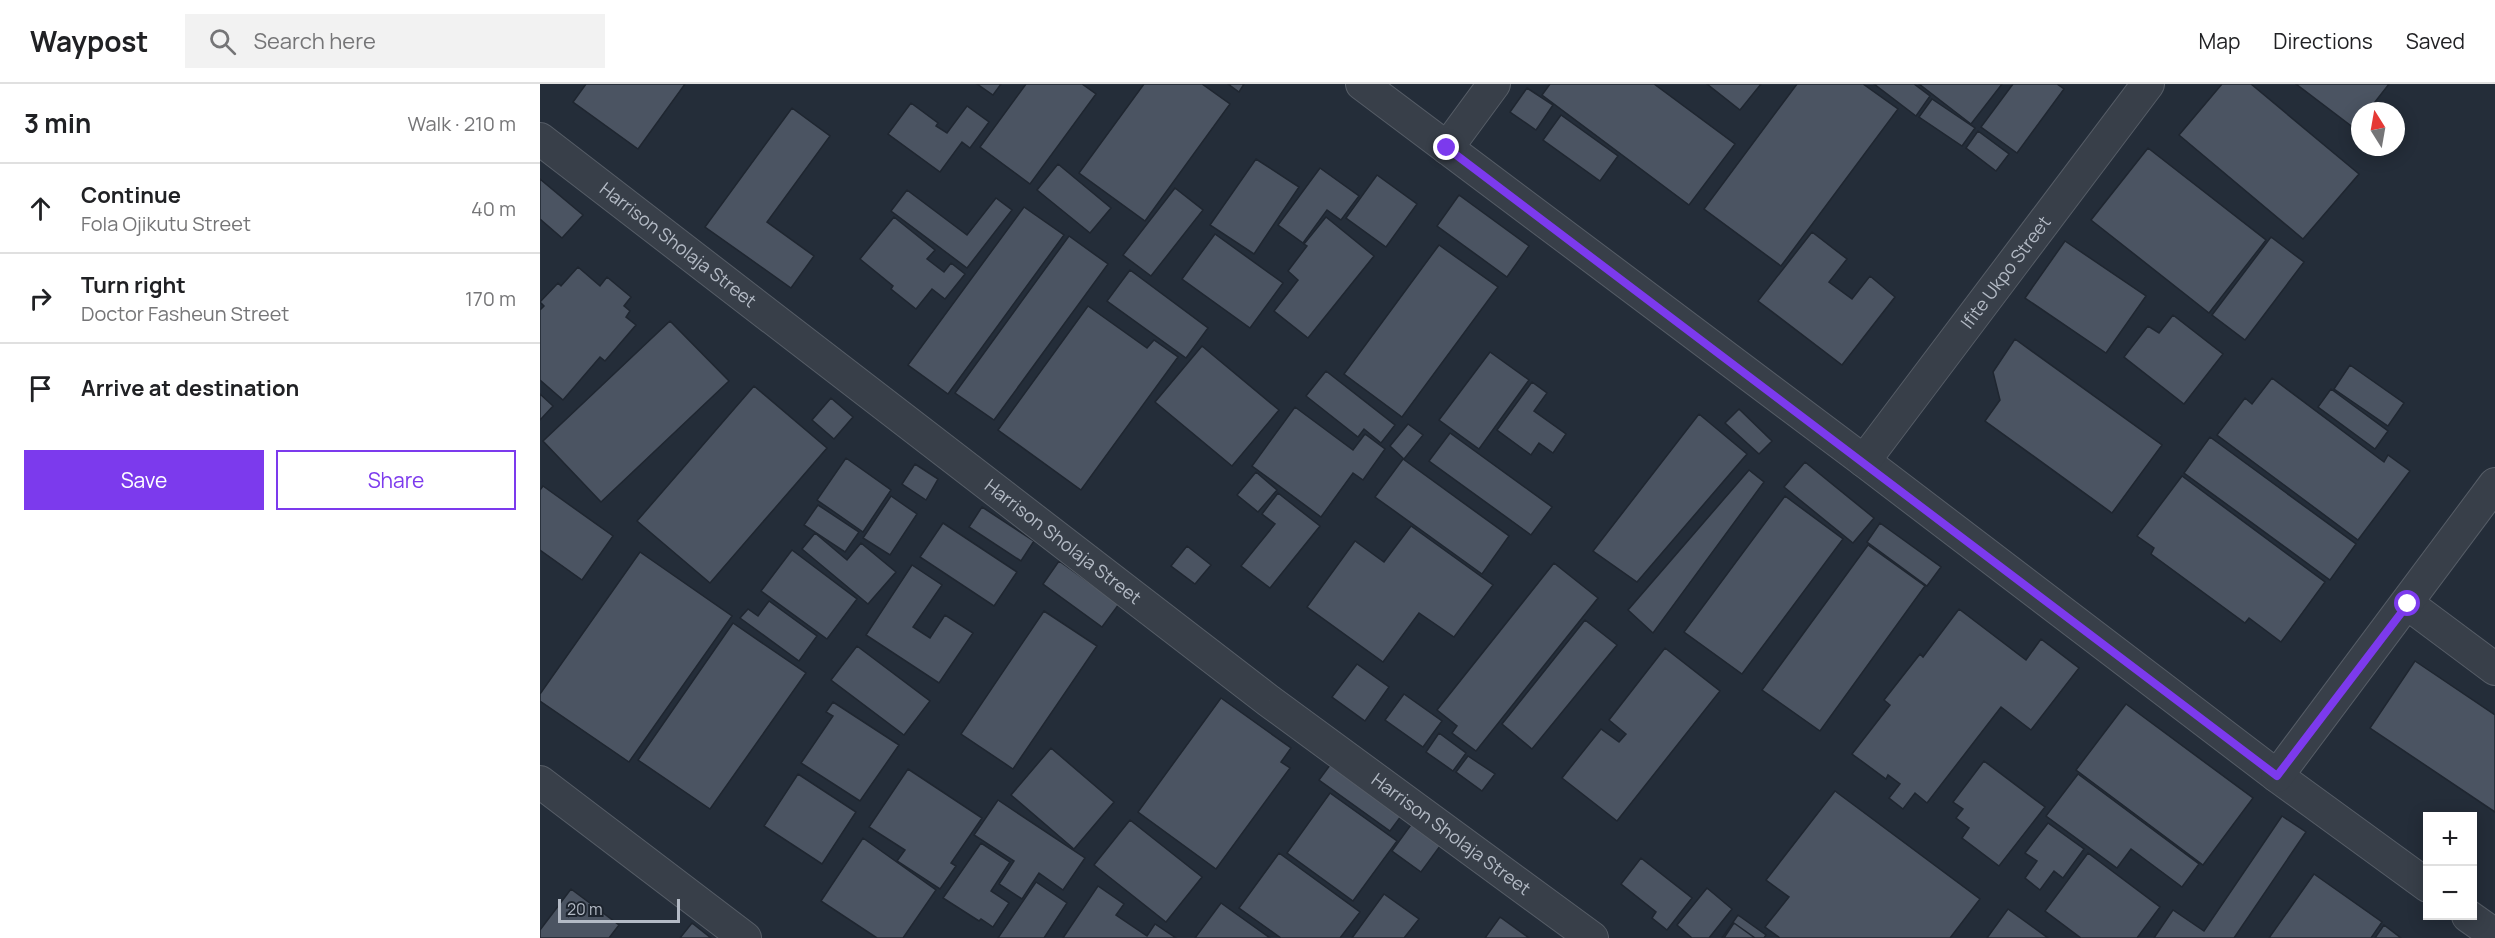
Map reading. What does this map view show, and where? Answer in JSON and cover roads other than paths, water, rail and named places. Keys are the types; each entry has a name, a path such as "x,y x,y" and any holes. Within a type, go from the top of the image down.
{"street":[{"path":"1362,84 1864,461 2277,776 2423,883"},
{"path":"1447,148 1494,84"},
{"name":"Ifite Ukpo Street","path":"1864,461 2148,84"},
{"name":"Harrison Sholaja Street","path":"540,139 1269,701 1592,938"},
{"path":"2277,776 2408,604 2495,484"},
{"path":"2408,604 2495,669"},
{"path":"540,782 745,938"},
{"path":"2475,920 2495,935"}]}
